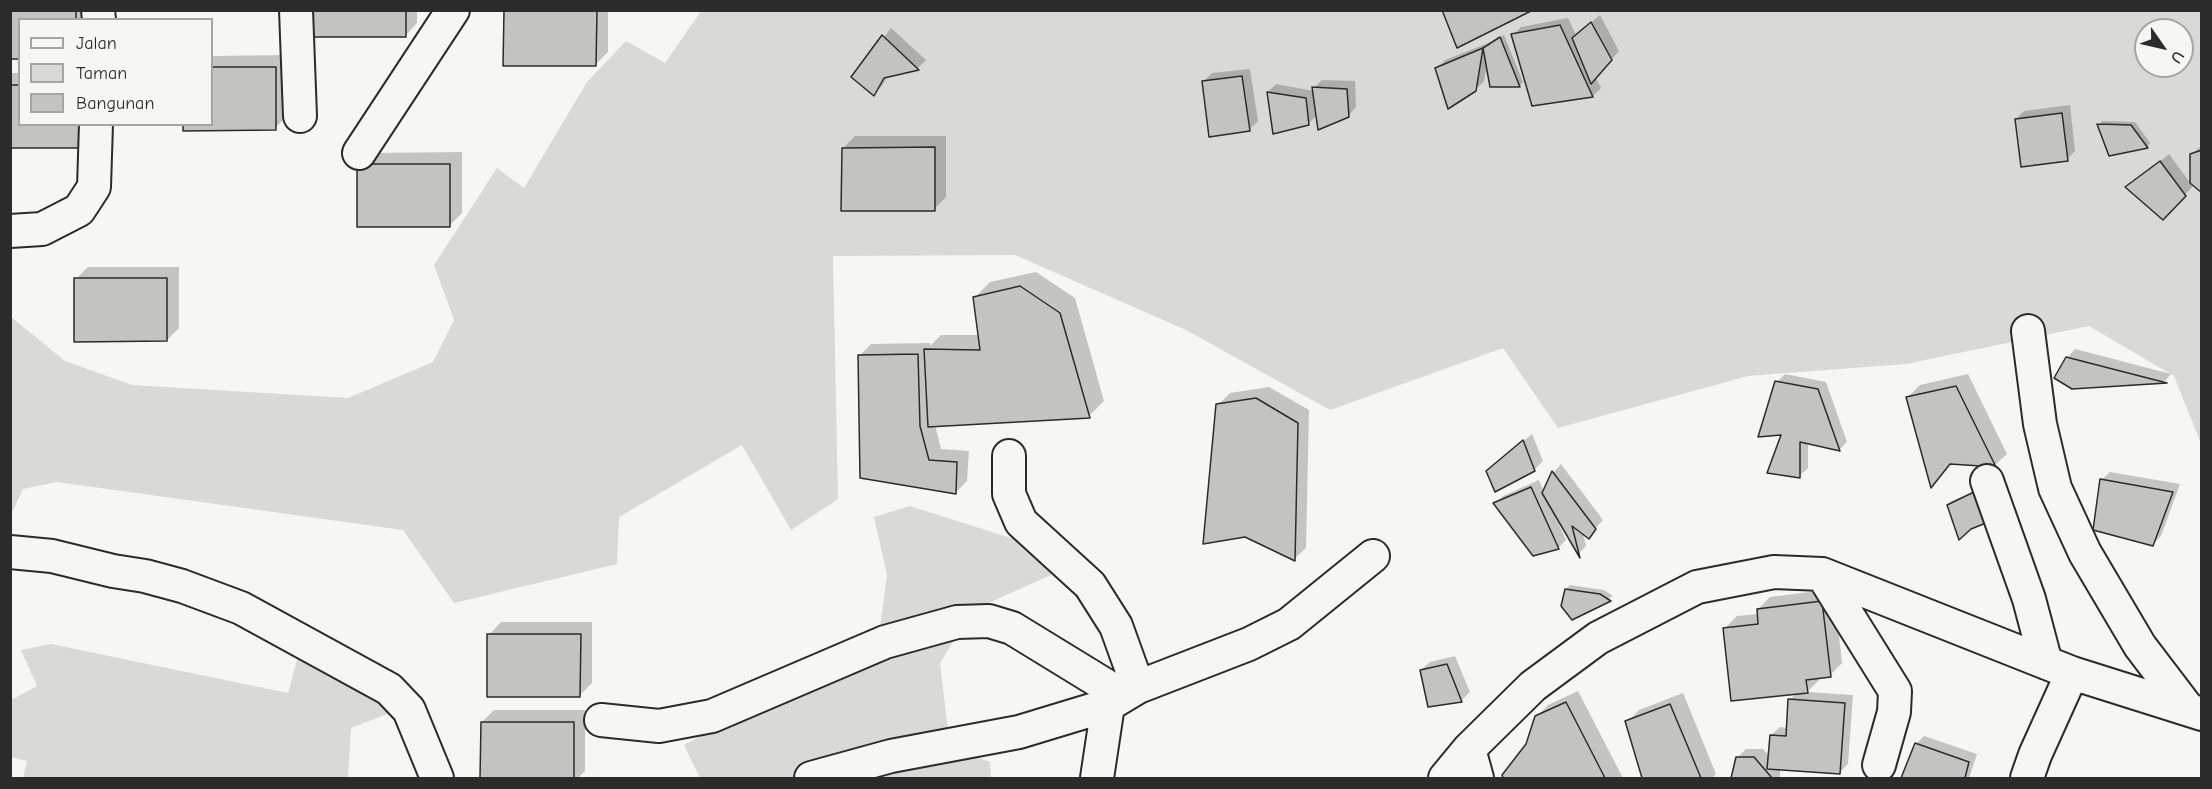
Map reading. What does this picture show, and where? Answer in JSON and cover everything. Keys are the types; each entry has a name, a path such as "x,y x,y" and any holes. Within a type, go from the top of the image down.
{"street":[{"path":"296,10 300,116"},
{"path":"359,153 453,10"},
{"path":"10,231 42,229 79,210 94,187 96,126"},
{"path":"2028,331 2040,424 2055,488 2085,553 2135,637 2195,711"},
{"path":"1009,456 1008,494 1021,522 1090,585 1116,626 1123,696 1097,778"},
{"path":"1987,482 2029,599 2059,668 2027,778"},
{"path":"10,552 52,556 113,571 145,576 182,586 241,608 389,689 409,710 437,778"},
{"path":"811,778 891,756 1019,732 1123,696 1249,644 1289,624 1373,556"},
{"path":"1445,778 1473,764 1533,686 1598,638 1698,587 1774,572 1822,574 2059,668 2195,711"},
{"path":"1822,574 1895,691 1894,712 1880,765"},
{"path":"601,720 658,726 712,717 885,642 957,622 989,621 1012,628 1123,696"}],"green space":[{"path":"701,11 2201,11 2201,444 2174,376 2089,326 1906,364 1748,376 1558,428 1503,348 1330,410 1186,330 1015,255 833,256 838,499 791,530 742,445 619,517 617,564 454,603 403,530 57,482 23,489 11,515 11,317 65,361 132,385 348,398 433,362 454,320 434,265 497,168 524,188 587,82 626,41 665,63"},
{"path":"910,506 1017,540 1062,570 973,610 940,663 950,748 990,762 991,778 700,778 684,745 878,642 887,575 874,517"},
{"path":"303,638 388,669 418,702 351,728 348,778 23,778 27,761 11,757 11,700 37,686 21,650 51,644 288,693"}],"building":[{"path":"10,10 76,10 76,18 18,18 18,59 10,59"},
{"path":"313,10 406,10 406,37 313,37"},
{"path":"504,10 597,10 596,66 503,66"},
{"path":"1442,10 1533,10 1457,48"},
{"path":"1591,22 1612,60 1591,84 1572,38"},
{"path":"1560,25 1593,97 1532,106 1511,34"},
{"path":"882,35 919,70 884,78 874,96 851,77"},
{"path":"1500,37 1520,87 1490,87 1483,48"},
{"path":"1483,48 1476,91 1448,109 1435,68"},
{"path":"213,67 276,67 276,130 183,131 183,126 213,126"},
{"path":"1242,76 1250,131 1209,137 1202,81"},
{"path":"10,85 18,85 18,126 83,126 83,148 10,148"},
{"path":"1312,87 1347,89 1349,117 1318,130"},
{"path":"1267,92 1306,98 1309,125 1273,134"},
{"path":"2062,113 2068,161 2021,167 2015,119"},
{"path":"2097,124 2131,125 2148,148 2109,156"},
{"path":"935,147 935,211 841,211 842,148"},
{"path":"2202,150 2202,193 2190,183 2190,154"},
{"path":"2160,161 2186,196 2163,220 2125,187"},
{"path":"357,164 450,164 450,227 357,227"},
{"path":"74,278 167,278 167,341 74,342"},
{"path":"1020,286 1060,313 1090,418 928,427 924,349 980,350 973,297"},
{"path":"918,354 920,426 929,460 957,462 956,494 860,478 858,355"},
{"path":"2066,357 2167,383 2072,389 2054,378"},
{"path":"1775,381 1818,389 1840,451 1800,442 1800,478 1767,473 1781,435 1758,437"},
{"path":"1956,386 1996,467 1950,464 1931,488 1906,397"},
{"path":"1256,398 1298,423 1295,561 1245,537 1203,544 1216,404"},
{"path":"1523,440 1535,471 1495,492 1486,471"},
{"path":"1552,471 1596,529 1589,539 1572,526 1580,558 1542,493"},
{"path":"2100,479 2173,492 2153,546 2093,530"},
{"path":"1531,487 1559,549 1533,556 1493,503"},
{"path":"1974,492 1991,521 1971,529 1959,540 1947,505"},
{"path":"1565,589 1600,594 1611,601 1572,620 1561,606"},
{"path":"1822,601 1831,677 1806,680 1808,693 1731,701 1723,628 1758,624 1757,609"},
{"path":"487,634 581,634 580,697 487,697"},
{"path":"1447,664 1462,702 1428,707 1420,670"},
{"path":"1788,699 1845,703 1840,774 1767,769 1770,735 1786,736"},
{"path":"1566,702 1605,778 1503,778 1502,775 1526,744 1535,716"},
{"path":"1670,704 1701,778 1642,778 1625,721"},
{"path":"481,722 574,722 574,778 480,778"},
{"path":"1915,743 1969,762 1965,778 1901,778"},
{"path":"1736,757 1754,757 1772,778 1731,778"}]}
